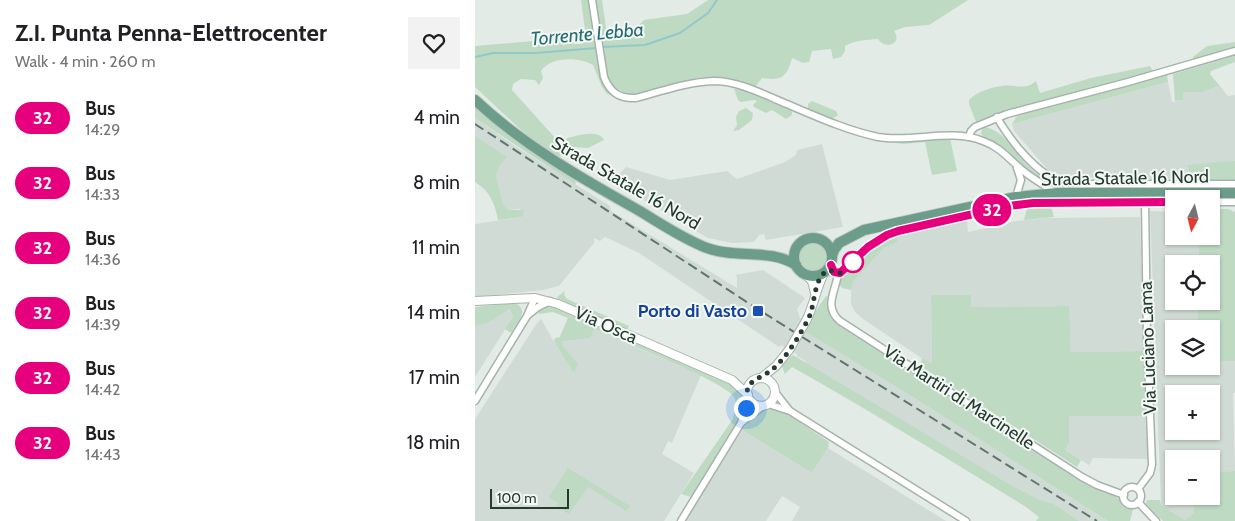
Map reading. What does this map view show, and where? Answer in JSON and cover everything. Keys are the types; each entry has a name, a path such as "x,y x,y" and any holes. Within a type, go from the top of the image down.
{"main road":[{"name":"Strada Statale 16 Nord","path":"475,100 525,141 562,166 687,239 716,251 776,257 786,259 796,265"},
{"name":"Strada Statale 16 Nord","path":"825,242 841,241 879,226 1016,197 1057,193 1235,193"},
{"path":"809,239 818,239 825,242 830,249 831,268 814,276 805,274 796,265 794,258 796,249 800,244 809,239"},
{"path":"831,268 835,248 841,241"},
{"name":"Strada Statale 16 Nord","path":"776,257 796,249"}],"street":[{"path":"592,0 607,84 614,93 622,98 636,98 685,84 715,81 735,84 755,90 845,128 880,137 969,137 995,146 1029,175 1057,193"},
{"path":"969,137 975,126 997,117 1235,51"},
{"path":"997,117 1006,132 1030,162 1045,174 1060,182 1081,184 1235,184"},
{"path":"1014,162 1021,177 1016,197"},
{"path":"815,295 831,268 842,272 877,240 909,228 1017,205 1075,202 1165,202"},
{"name":"Via Luciano Lama","path":"1138,489 1151,473 1152,465 1147,336 1145,202"},
{"path":"1220,202 1235,202"},
{"name":"Via Martiri di Marcinelle","path":"831,268 831,301 834,314 840,320 1082,477 1123,495"},
{"path":"681,521 741,423 749,387 780,362 806,321 813,306 815,295 814,285 805,274"},
{"path":"519,298 524,302 527,316"},
{"path":"475,401 527,316 535,298"},
{"name":"Via Osca","path":"475,301 535,298 550,302 732,380 748,395"},
{"path":"527,316 538,307 550,302"},
{"path":"741,423 773,399 780,362"},
{"name":"Via Osca","path":"732,380 757,380"},
{"path":"757,380 769,380 790,410 966,521"},
{"path":"748,395 754,404 790,410"},
{"path":"1128,488 1138,489 1141,495 1138,502 1129,504 1125,500 1123,495 1128,488"},
{"path":"1138,502 1156,521"}],"shaded area":[{"path":"1168,82 1172,102 1183,100 1183,92 1203,92 1218,86 1228,96 1235,95 1235,180 1191,180 1190,178 1183,177 1182,179 1139,179 1138,176 1136,179 1066,177 1048,170 1014,131 1012,124"},
{"path":"475,118 515,146 610,206 611,211 737,288 737,277 735,275 763,270 805,298 797,309 800,318 803,319 799,327 1108,521 1079,521 1054,504 1040,500 1011,485 928,436 923,444 812,378 805,361 797,356 797,354 781,345 779,347 639,253 605,237 600,241 594,238 594,243 559,286 543,290 475,297 475,224 521,217 520,209 508,210 503,204 496,175 506,157 475,136"},
{"path":"822,144 843,227 766,240 764,234 759,235 754,242 732,243 708,238 630,192 618,189 612,181 626,167 670,180 727,171 737,179 785,162 796,155 797,150"},
{"path":"1150,211 1165,212 1165,245 1199,245 1199,255 1165,255 1165,310 1198,310 1198,320 1165,320 1165,375 1220,375 1220,362 1235,361 1235,393 1233,393 1235,471 1220,472 1220,450 1165,450 1165,505 1194,505 1194,513 1185,520 1161,505"},
{"path":"1140,217 1144,351 1071,352 1068,306 971,307 970,295 931,295 932,365 863,319 855,312 851,304 851,286 853,282 884,248 897,242 897,235 967,219 968,232 1016,221 1048,218"},
{"path":"508,309 513,317 475,377 475,312"},
{"path":"568,318 701,375 672,443 668,441 662,454 694,473 664,521 475,521 475,419 537,323 541,319 556,345"},
{"path":"1069,416 1145,416 1148,459 1093,458 1089,465 1065,450 1069,443"},
{"path":"742,430 812,473 828,448 946,521 792,521 800,507 782,496 766,521 685,521"}],"green space":[{"path":"581,0 590,0 612,95 607,94 602,87 593,65 573,59 558,60 546,66 541,71 543,78 539,85 535,80 521,79 513,84 512,90 558,141 589,134 600,136 604,140 588,148 572,147 567,149 559,158 537,145 475,87 475,46 544,40 577,44 586,42"},
{"path":"595,0 602,0 607,34 613,40 617,40 628,36 644,20 687,14 708,0 968,0 929,25 905,27 894,31 896,35 895,42 889,45 881,43 878,39 861,41 845,46 845,51 841,57 833,59 831,49 812,51 809,62 803,63 792,58 788,70 783,76 774,79 762,78 755,87 721,79 639,95 619,90 612,84 606,74"},
{"path":"1235,42 1235,47 1194,60 1193,57 1207,46"},
{"path":"1235,56 1235,62 1211,71 1210,74 1227,95 1218,86 1203,92 1183,92 1183,100 1175,101 1173,74"},
{"path":"1150,66 1153,71 1003,111 976,122 969,104 969,100 984,90 998,87 1028,86 1036,81 1040,93 1091,78"},
{"path":"1167,75 1168,82 1012,124 1017,116"},
{"path":"734,89 744,90 789,107 792,115 786,119 772,110 766,113 754,107 753,105 757,101 741,102 738,100"},
{"path":"812,101 836,111 838,115 832,119 808,109 808,104"},
{"path":"475,105 575,179 576,185 475,118"},
{"path":"746,108 753,113 752,120 739,130 733,131 737,125 736,117 739,111"},
{"path":"983,127 1002,136 1034,171 1049,181 1066,186 1065,188 1043,181 1034,175 1005,150 983,137 981,133"},
{"path":"475,136 507,157 500,165 496,175 503,204 508,210 524,210 521,217 498,220 491,198 485,189 475,182"},
{"path":"950,138 957,171 932,175 925,142 903,144 883,140 903,141"},
{"path":"1235,161 1235,180 1191,180 1188,165"},
{"path":"1051,206 1054,217 1024,220 1027,208"},
{"path":"1220,209 1228,209 1235,212 1235,361 1220,362 1220,320 1198,320 1198,310 1220,310 1220,255 1199,255 1199,245 1220,245"},
{"path":"897,235 897,242 884,248 853,282 851,290 842,288 838,283 842,276 848,273 873,249"},
{"path":"813,241 819,242 824,246 828,251 828,263 824,268 819,272 813,273 807,272 802,268 798,263 797,257 798,251 802,246 807,242"},
{"path":"565,291 564,295 567,299 629,326 627,330 558,301 557,297"},
{"path":"931,295 971,295 971,307 1069,306 1071,352 1144,351 1145,416 1069,416 1069,443 1065,450 1081,460 1077,467 920,366 922,358 932,364"},
{"path":"826,296 830,298 832,310 851,330 877,349 1095,489 1115,496 1127,507 1133,509 1130,521 1108,521 908,394 806,332 808,322"},
{"path":"515,303 522,309 522,313 511,333 505,329 513,317 509,309 489,322 475,326 475,307"},
{"path":"543,307 560,307 727,380 741,392 743,406 739,418 691,497 681,494 733,419 736,405 734,397 727,390 712,381 594,329 590,338 563,341 562,345 578,364 574,373 554,341 555,338 560,337 568,318 553,312 539,314 538,310"},
{"path":"793,355 1011,485 1040,500 1054,504 1079,521 1036,521 1039,517 1026,507 863,407 792,367 785,374 782,367 785,361"},
{"path":"772,409 783,411 829,442 828,448 812,473 742,430 754,415"},
{"path":"568,468 630,506 626,511 588,487 569,514 556,506 558,503 549,497"},
{"path":"1235,471 1235,521 1163,521 1146,504 1147,500 1160,500 1161,505 1185,520 1194,513 1194,505 1220,505 1220,472"}],"waterway":[{"name":"Torrente Lebba","path":"602,47 645,45 680,33 708,13 717,0"},
{"name":"Torrente Lebba","path":"475,57 493,53 535,53 597,48"}],"railway":[{"path":"475,124 759,310 1097,521"}],"bus line":[{"name":"32","path":"831,265 834,272 840,273 877,240 898,231 1009,206 1033,203 1165,202"}],"place":[{"name":"Porto di Vasto","path":"758,311"}],"route":[{"path":"746,408 747,391 750,384 770,372 789,350 813,306 817,289 824,273 829,270 840,273 855,260 853,262"}]}
